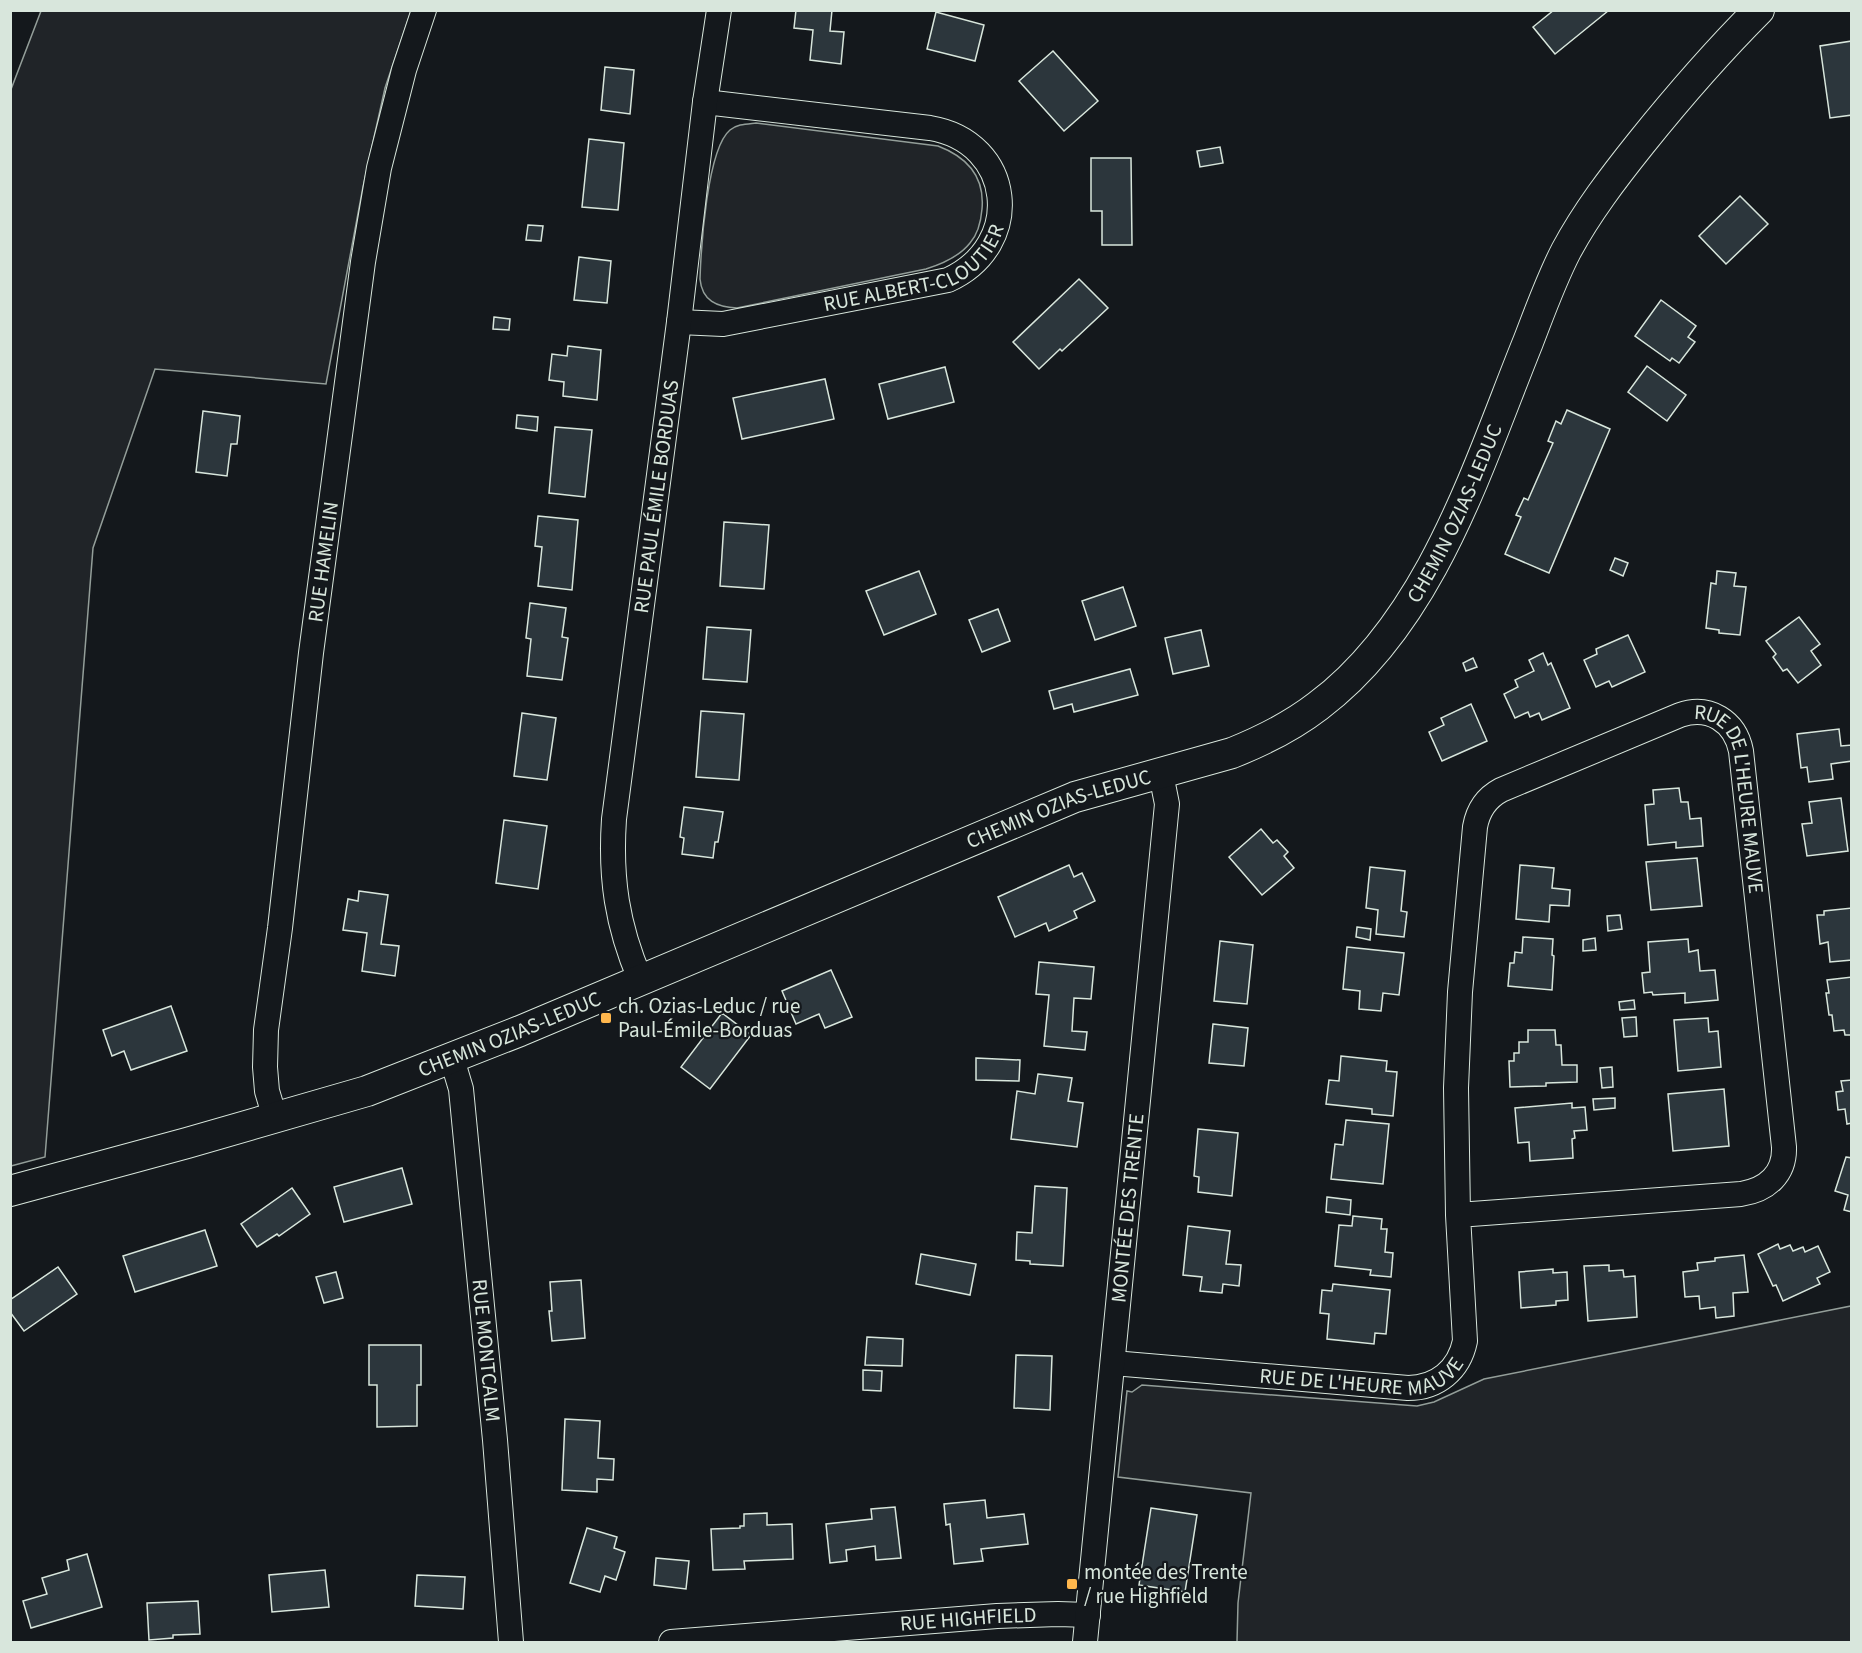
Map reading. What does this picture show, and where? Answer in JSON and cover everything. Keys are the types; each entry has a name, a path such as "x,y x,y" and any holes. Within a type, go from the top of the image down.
{"street":[{"name":"RUE HAMELIN","path":"275,1118 267,1092 266,1030 280,928 311,653 363,262 379,168 404,70 424,10"},
{"name":"RUE PAUL ÉMILE BORDUAS","path":"640,979 621,928 612,863 612,844 718,10"},
{"name":"CHEMIN OZIAS-LEDUC","path":"10,1191 367,1091 452,1059 1075,797 1232,753 1297,721 1344,685 1385,641 1422,588 1441,551 1484,452 1554,276 1584,219 1602,192 1668,109 1759,10"},
{"name":"RUE ALBERT-CLOUTIER","path":"679,322 723,324 948,280 968,270 984,254 995,235 1000,213 996,180 986,160 970,144 951,133 930,128 705,102"},
{"name":"RUE DE L'HEURE MAUVE","path":"1113,1363 1407,1388 1417,1388 1434,1383 1455,1366 1465,1341 1458,1215 1455,1088 1460,992 1475,827 1479,811 1488,798 1501,790 1671,718 1695,711 1712,714 1726,722 1737,735 1741,751 1784,1147 1780,1169 1766,1186 1741,1194 1458,1215"},
{"name":"MONTÉE DES TRENTE","path":"1085,1642 1167,804 1161,774"},
{"name":"RUE MONTCALM","path":"452,1059 461,1089 495,1440 511,1642"},
{"name":"RUE HIGHFIELD","path":"671,1642 997,1616 1088,1615"}],"shaded area":[{"path":"41,11 411,11 385,88 363,187 326,384 155,369 93,548 45,1157 11,1166 10,92"},
{"path":"756,123 938,146 958,156 972,169 980,187 982,214 975,236 966,248 955,256 926,269 737,308 717,304 707,298 701,287 700,279 704,223 711,177 722,141 730,130 739,125"},
{"path":"1851,1306 1851,1642 1237,1642 1238,1603 1251,1493 1118,1477 1127,1391 1132,1392 1142,1385 1417,1406 1434,1402 1484,1379"}],"building":[{"path":"796,10 832,10 830,31 844,32 841,64 810,60 813,30 794,28"},
{"path":"1554,10 1608,11 1555,54 1533,27"},
{"path":"936,12 984,25 975,61 927,49"},
{"path":"1852,41 1852,115 1830,118 1820,46"},
{"path":"1053,51 1098,101 1064,131 1019,81"},
{"path":"605,67 634,70 630,114 601,110"},
{"path":"589,139 624,143 618,210 582,207"},
{"path":"1220,147 1223,163 1200,167 1197,151"},
{"path":"1091,158 1131,158 1132,245 1102,245 1102,211 1091,211"},
{"path":"1740,196 1768,224 1726,264 1699,236"},
{"path":"528,225 543,226 541,241 526,240"},
{"path":"579,257 611,261 607,303 574,300"},
{"path":"1079,279 1108,308 1039,369 1013,342"},
{"path":"1661,300 1696,326 1688,337 1695,342 1679,363 1672,358 1670,361 1635,336"},
{"path":"494,317 510,319 509,330 493,329"},
{"path":"568,346 601,350 597,400 563,396 564,382 549,380 552,354 567,356"},
{"path":"1647,366 1686,395 1667,421 1628,392"},
{"path":"945,367 954,402 888,419 879,384"},
{"path":"825,379 834,419 742,439 733,398"},
{"path":"1567,410 1610,429 1549,573 1505,554 1521,517 1516,515 1524,498 1528,500 1553,443 1548,441 1556,421 1561,424"},
{"path":"203,411 240,416 237,444 231,444 227,476 196,472"},
{"path":"517,415 538,417 537,431 516,428"},
{"path":"555,427 592,430 585,497 549,493"},
{"path":"538,516 578,520 572,590 538,586 542,547 535,546"},
{"path":"724,522 769,525 764,589 720,586"},
{"path":"1615,558 1628,563 1623,576 1610,570"},
{"path":"919,571 936,614 884,635 866,591"},
{"path":"1717,571 1736,573 1734,586 1746,587 1740,635 1719,633 1719,630 1706,628 1711,583 1716,584"},
{"path":"1123,587 1136,626 1095,640 1082,601"},
{"path":"530,603 566,608 562,637 568,638 562,680 527,676 531,639 526,638"},
{"path":"998,609 1010,641 982,652 969,620"},
{"path":"1799,617 1820,644 1811,651 1821,665 1798,683 1787,669 1783,671 1773,657 1776,654 1766,641"},
{"path":"707,627 751,630 747,682 703,679"},
{"path":"1201,630 1209,666 1173,674 1165,638"},
{"path":"1628,635 1645,672 1612,687 1609,681 1596,687 1584,660 1597,654 1596,649"},
{"path":"1543,653 1548,665 1551,663 1570,708 1542,720 1539,713 1530,717 1528,712 1515,718 1504,694 1518,687 1515,680 1534,671 1529,660"},
{"path":"1473,658 1477,667 1466,671 1463,663"},
{"path":"1130,669 1138,695 1074,712 1072,704 1054,709 1049,691"},
{"path":"1471,704 1487,741 1442,761 1429,732 1444,725 1441,718"},
{"path":"701,711 744,714 739,780 696,777"},
{"path":"522,713 556,718 547,780 514,776"},
{"path":"1839,729 1841,746 1852,745 1852,761 1831,764 1833,779 1809,782 1807,767 1801,768 1797,734"},
{"path":"1679,788 1681,802 1688,802 1690,819 1701,818 1703,846 1676,848 1676,842 1648,845 1645,805 1654,804 1653,790"},
{"path":"1841,798 1848,851 1807,856 1802,824 1812,823 1809,802"},
{"path":"684,807 723,812 713,858 682,854 684,838 680,837"},
{"path":"504,820 547,826 538,889 496,883"},
{"path":"1261,829 1273,843 1277,840 1288,852 1284,856 1294,868 1262,895 1229,857"},
{"path":"1697,858 1702,906 1651,910 1646,862"},
{"path":"1069,865 1074,877 1082,873 1095,901 1074,911 1077,918 1049,931 1046,923 1015,937 998,897"},
{"path":"1520,865 1554,868 1552,888 1570,890 1569,906 1550,905 1549,922 1516,919"},
{"path":"1370,867 1405,871 1401,911 1407,912 1404,937 1376,934 1378,910 1366,908"},
{"path":"359,891 388,895 381,944 399,946 395,976 362,971 367,933 343,930 348,899 358,901"},
{"path":"1852,908 1852,960 1830,962 1828,942 1820,944 1817,915 1824,915 1824,911"},
{"path":"1620,915 1622,929 1608,931 1607,916"},
{"path":"1357,927 1371,929 1370,940 1356,937"},
{"path":"1523,937 1553,939 1552,990 1508,986 1510,963 1514,963 1515,952 1522,953"},
{"path":"1595,938 1596,950 1583,951 1583,940"},
{"path":"1688,939 1689,952 1698,950 1700,971 1715,970 1718,1000 1685,1003 1685,993 1653,995 1652,992 1644,993 1642,973 1650,972 1648,942"},
{"path":"1220,941 1253,945 1247,1004 1214,1001"},
{"path":"1347,947 1404,953 1399,995 1383,993 1381,1011 1359,1009 1360,991 1343,989"},
{"path":"1039,962 1094,967 1091,999 1074,998 1072,1031 1087,1032 1085,1050 1044,1046 1049,995 1036,994"},
{"path":"831,970 852,1017 825,1028 819,1014 796,1024 782,991"},
{"path":"1852,977 1852,1035 1845,1035 1844,1030 1834,1031 1832,1015 1829,1015 1827,980"},
{"path":"1634,1000 1635,1009 1620,1010 1619,1002"},
{"path":"171,1006 187,1051 131,1070 124,1051 112,1056 103,1030"},
{"path":"722,1013 751,1035 710,1089 681,1067"},
{"path":"1636,1017 1637,1036 1624,1037 1622,1018"},
{"path":"1708,1018 1709,1032 1718,1031 1721,1067 1678,1071 1674,1020"},
{"path":"1213,1024 1248,1028 1244,1066 1209,1063"},
{"path":"1528,1030 1555,1030 1556,1045 1561,1045 1562,1065 1577,1065 1577,1082 1510,1087 1509,1061 1514,1061 1514,1053 1519,1053 1519,1042 1528,1042"},
{"path":"1341,1056 1387,1061 1386,1071 1397,1072 1393,1116 1372,1114 1372,1109 1326,1104 1329,1080 1339,1081"},
{"path":"976,1058 1020,1060 1019,1081 976,1080"},
{"path":"1612,1067 1613,1087 1602,1088 1600,1068"},
{"path":"1038,1074 1072,1078 1068,1101 1083,1103 1077,1147 1011,1139 1017,1091 1035,1094"},
{"path":"1852,1080 1852,1123 1847,1124 1845,1109 1838,1110 1836,1092 1843,1091 1841,1081"},
{"path":"1724,1089 1729,1146 1673,1151 1668,1094"},
{"path":"1615,1098 1615,1108 1594,1110 1593,1099"},
{"path":"1572,1103 1572,1108 1585,1107 1587,1130 1574,1131 1573,1158 1530,1161 1529,1142 1518,1143 1515,1108"},
{"path":"1346,1120 1389,1124 1383,1184 1331,1179 1335,1144 1343,1145"},
{"path":"1198,1129 1238,1133 1232,1196 1198,1192 1199,1177 1194,1176"},
{"path":"1846,1157 1852,1158 1852,1212 1844,1210 1848,1195 1835,1191"},
{"path":"402,1168 412,1204 344,1222 334,1187"},
{"path":"1035,1186 1067,1188 1063,1266 1030,1264 1030,1261 1016,1260 1017,1232 1032,1233"},
{"path":"292,1188 310,1214 279,1236 277,1234 257,1247 241,1224"},
{"path":"1327,1197 1351,1200 1350,1215 1326,1212"},
{"path":"1353,1216 1382,1219 1381,1229 1387,1229 1385,1252 1393,1253 1391,1277 1370,1275 1371,1270 1335,1266 1339,1225 1352,1226"},
{"path":"1188,1226 1230,1231 1226,1264 1241,1265 1239,1286 1223,1284 1222,1293 1200,1291 1202,1277 1183,1275"},
{"path":"205,1230 217,1266 135,1292 123,1256"},
{"path":"1778,1244 1780,1249 1790,1245 1793,1251 1803,1247 1805,1252 1818,1246 1830,1272 1817,1278 1820,1284 1783,1301 1758,1254"},
{"path":"921,1254 976,1264 970,1295 916,1284"},
{"path":"1744,1255 1748,1292 1733,1293 1734,1316 1716,1318 1715,1307 1700,1309 1699,1296 1685,1297 1683,1272 1698,1270 1697,1263 1715,1261 1715,1258"},
{"path":"1609,1265 1609,1271 1623,1270 1624,1277 1635,1276 1637,1317 1588,1321 1584,1266"},
{"path":"58,1267 77,1294 24,1331 10,1312 10,1300"},
{"path":"1553,1269 1553,1273 1567,1272 1568,1300 1556,1301 1556,1305 1521,1308 1519,1272"},
{"path":"336,1272 343,1298 324,1303 316,1277"},
{"path":"581,1280 585,1338 552,1341 549,1311 552,1311 550,1282"},
{"path":"1333,1284 1390,1290 1386,1334 1375,1333 1374,1344 1327,1339 1329,1314 1320,1313 1322,1290 1332,1291"},
{"path":"867,1337 903,1339 902,1366 865,1365"},
{"path":"369,1345 421,1345 421,1385 417,1385 417,1426 377,1427 377,1385 369,1385"},
{"path":"1016,1355 1052,1356 1050,1410 1014,1408"},
{"path":"863,1370 882,1371 881,1391 863,1390"},
{"path":"565,1419 600,1421 598,1458 614,1459 613,1480 597,1479 597,1492 562,1490"},
{"path":"985,1500 987,1518 1024,1514 1028,1544 981,1549 983,1561 954,1564 950,1524 946,1525 944,1504"},
{"path":"895,1507 901,1558 876,1560 875,1546 846,1550 847,1561 830,1563 826,1524 872,1519 871,1509"},
{"path":"1151,1508 1197,1515 1185,1592 1139,1585"},
{"path":"767,1513 767,1525 792,1524 793,1559 744,1561 745,1569 713,1570 711,1529 740,1528 744,1526 744,1514"},
{"path":"587,1528 617,1537 614,1548 625,1552 616,1580 605,1576 600,1592 570,1583"},
{"path":"87,1554 102,1607 31,1628 23,1601 47,1594 42,1578 69,1570 67,1560"},
{"path":"656,1558 689,1561 686,1589 654,1585"},
{"path":"325,1570 329,1607 272,1612 269,1575"},
{"path":"417,1575 465,1577 463,1609 415,1606"},
{"path":"198,1601 200,1634 173,1635 173,1638 149,1640 147,1603"}],"place":[{"name":"ch. Ozias-Leduc / rue Paul-Émile-Borduas","path":"606,1018"},
{"name":"montée des Trente / rue Highfield","path":"1072,1584"}]}
